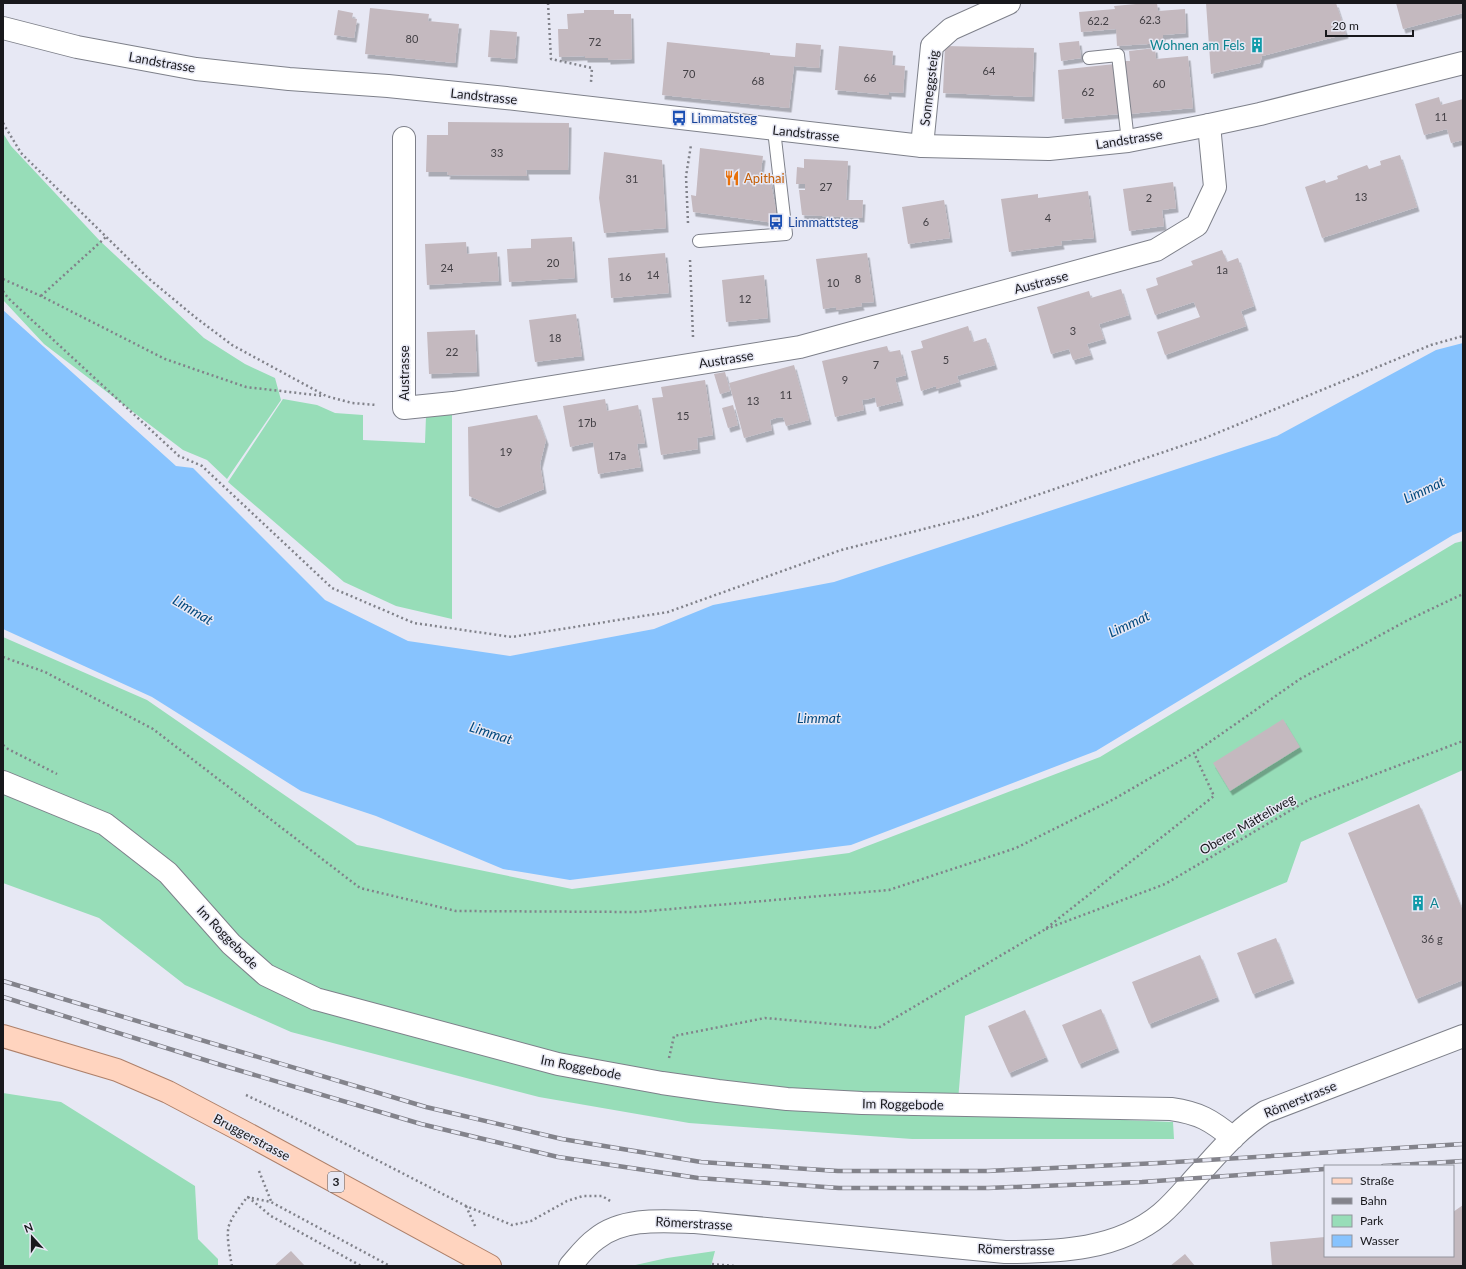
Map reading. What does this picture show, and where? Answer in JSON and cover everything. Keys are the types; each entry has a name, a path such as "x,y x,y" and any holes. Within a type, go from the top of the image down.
{"main road":[{"name":"Bruggerstrasse","path":"3,1036 117,1070 168,1092 249,1134 490,1266"}],"street":[{"name":"Sonneggsteig","path":"922,146 932,46 951,29 1009,3"},
{"name":"Landstrasse","path":"3,28 77,47 196,69 289,79 388,86 506,98 922,146 1049,149 1128,141 1260,114 1463,63"},
{"name":"Austrasse","path":"404,138 404,408 453,404 800,347 1156,250 1197,224 1215,187 1209,125"},
{"name":"Im Roggebode","path":"3,782 105,824 168,873 231,944 266,975 316,999 558,1064 718,1092 787,1099 862,1103 1171,1109 1188,1112 1205,1118 1232,1138"},
{"name":"Römerstrasse","path":"570,1266 596,1238 614,1228 646,1221 696,1222 1005,1252 1067,1250 1091,1246 1113,1240 1132,1232 1147,1224 1162,1213 1232,1138 1256,1117 1265,1112 1463,1036"}],"lane":[{"path":"1089,58 1118,55 1128,141"},
{"path":"699,241 786,234 774,130"}],"path":[{"path":"548,3 551,59 592,68"},
{"path":"3,123 21,153 148,278 232,345 326,396"},
{"path":"41,296 106,237"},
{"path":"3,279 41,296 165,359 246,387 326,396 352,403 404,408"},
{"path":"3,291 8,298 179,456 202,466 332,588 414,623 512,637 668,612 841,550 975,516 1205,438 1431,345 1463,336"},
{"path":"3,657 45,672 153,729 360,888 456,911 637,912 889,890 1016,848 1114,799 1194,753 1300,679 1408,620 1463,594"},
{"name":"Oberer Mätteliweg","path":"1044,930 1165,884 1310,799 1463,741"},
{"path":"674,1036 765,1018 878,1028 1044,930 1214,796 1194,753"},
{"path":"246,1095 309,1125 466,1206 512,1225 531,1221 567,1202 583,1196 602,1196 646,1221"},
{"path":"247,1196 271,1202 390,1266"},
{"path":"232,1266 229,1226 247,1196"},
{"path":"247,1196 271,1216 361,1266"},
{"path":"712,1264 734,1266"}],"green space":[{"path":"3,133 11,146 100,241 204,338 245,364 275,378 281,400 227,479 207,460 183,450 44,344 3,300"},
{"path":"283,399 317,405 335,413 363,415 363,440 425,443 426,416 452,413 452,619 396,606 344,582 228,482"},
{"path":"1463,541 1463,770 1301,842 1287,882 965,1016 957,1113 1173,1122 1174,1139 912,1139 689,1123 539,1097 291,1032 185,985 99,918 3,883 3,637 147,700 357,845 572,889 849,853 1100,757 1455,543"},
{"path":"3,1093 61,1102 195,1186 198,1239 218,1259 218,1266 3,1266"},
{"path":"715,1251 711,1266 631,1266 667,1258"}],"water":[{"name":"Limmat","path":"3,310 176,466 193,468 325,600 408,641 510,656 654,629 713,605 834,582 1277,436 1436,350 1463,343 1463,531 1453,535 1096,751 851,845 570,880 503,869 376,816 301,791 152,697 3,629"}],"building":[{"path":"1157,3 1158,11 1185,9 1186,33 1163,35 1163,43 1117,46 1116,29 1081,32 1079,12 1115,9 1114,6"},
{"name":"Wohnen am Fels","path":"1206,3 1336,3 1346,34 1262,56 1260,63 1211,74"},
{"path":"1396,3 1463,3 1463,13 1403,29"},
{"path":"370,8 429,14 428,21 459,24 455,63 365,54"},
{"path":"338,10 353,13 352,18 357,19 354,38 334,35"},
{"path":"584,10 614,10 614,14 631,14 632,59 608,60 608,58 585,58 585,56 559,57 558,29 568,29 567,14 584,13"},
{"path":"490,30 517,32 515,59 488,57"},
{"path":"1079,41 1081,58 1061,61 1059,43"},
{"path":"667,42 795,57 796,43 821,45 819,68 794,66 789,108 662,95"},
{"path":"839,46 893,51 892,65 905,66 903,93 889,92 889,95 835,90"},
{"path":"945,46 1034,48 1032,97 943,93"},
{"path":"1155,48 1156,59 1188,56 1193,108 1129,114 1124,61 1130,61 1129,51"},
{"path":"1115,64 1119,114 1062,119 1058,70"},
{"path":"1439,97 1441,105 1463,99 1463,140 1451,143 1447,129 1424,135 1415,104"},
{"path":"448,122 569,123 568,170 526,170 527,176 447,175 448,172 426,172 427,135 448,135"},
{"path":"700,148 763,156 760,178 770,179 776,209 775,223 693,212 691,195 696,196"},
{"path":"604,152 662,160 666,228 604,233 599,198"},
{"path":"1400,155 1417,207 1322,238 1305,187 1325,180 1326,183 1338,179 1337,176 1367,165 1369,169 1381,165 1380,161"},
{"path":"804,159 848,161 846,200 863,200 862,218 802,215 799,190 805,190 805,184 796,184 797,167 804,168"},
{"path":"1173,182 1176,208 1162,210 1164,226 1129,231 1123,189"},
{"path":"1088,191 1094,238 1061,241 1062,245 1009,252 1001,199 1038,194 1038,198"},
{"path":"944,200 950,238 908,244 902,207"},
{"path":"572,237 575,278 509,282 507,249 531,248 531,239"},
{"path":"466,242 467,254 497,252 499,281 427,285 425,244"},
{"path":"1222,250 1227,262 1238,258 1254,306 1241,311 1246,326 1165,355 1157,332 1200,317 1194,302 1155,315 1146,289 1158,285 1156,278 1193,265 1191,261"},
{"path":"665,253 669,293 611,298 608,258"},
{"path":"867,253 874,302 861,303 862,306 836,310 836,307 823,309 816,259"},
{"path":"764,275 768,318 726,322 722,280"},
{"path":"1121,289 1129,315 1099,324 1104,339 1087,344 1091,355 1073,360 1069,349 1051,354 1037,307 1089,291 1091,298"},
{"path":"576,314 582,356 535,362 529,320"},
{"path":"968,326 973,342 986,338 995,365 957,376 959,382 936,389 936,386 921,391 911,351 923,348 921,341"},
{"path":"475,330 477,372 429,374 427,332"},
{"path":"887,346 889,352 900,350 906,375 895,378 901,401 877,407 875,397 862,400 864,410 835,417 822,361"},
{"path":"794,365 809,420 786,426 783,417 776,418 770,420 772,430 744,438 729,383"},
{"path":"725,372 730,391 720,394 714,374"},
{"path":"705,380 713,435 697,438 698,449 661,455 652,398 663,397 661,387"},
{"path":"605,399 607,411 638,405 645,443 637,444 641,467 598,474 593,442 570,447 563,406"},
{"path":"733,405 738,425 728,428 722,408"},
{"path":"537,415 546,440 540,464 544,489 497,508 469,496 468,427"},
{"path":"1283,719 1300,747 1230,791 1213,763"},
{"name":"A","path":"1419,804 1463,911 1463,980 1416,999 1348,833"},
{"path":"1276,938 1292,979 1253,994 1237,953"},
{"path":"1200,955 1217,997 1149,1024 1132,982"},
{"path":"1101,1009 1117,1048 1079,1064 1062,1025"},
{"path":"1025,1010 1046,1057 1009,1073 988,1026"},
{"path":"1463,1205 1463,1266 1272,1266 1270,1242 1324,1237 1324,1257 1454,1257 1454,1211"},
{"path":"291,1251 305,1266 274,1266"},
{"path":"1185,1254 1195,1266 1170,1266"}],"railway":[{"path":"3,981 426,1107 562,1139 701,1162 838,1171 987,1171 1159,1163 1463,1144"},
{"path":"3,997 221,1065 421,1124 558,1157 698,1178 839,1188 988,1188 1142,1182 1324,1169"},
{"path":"1399,1165 1463,1161"}],"place":[{"name":"Wohnen am Fels","path":"1257,45"},
{"name":"Limmatsteg","path":"679,118"},
{"name":"Apithai","path":"732,178"},
{"name":"Limmattsteg","path":"776,222"},
{"name":"A","path":"1418,903"}]}
